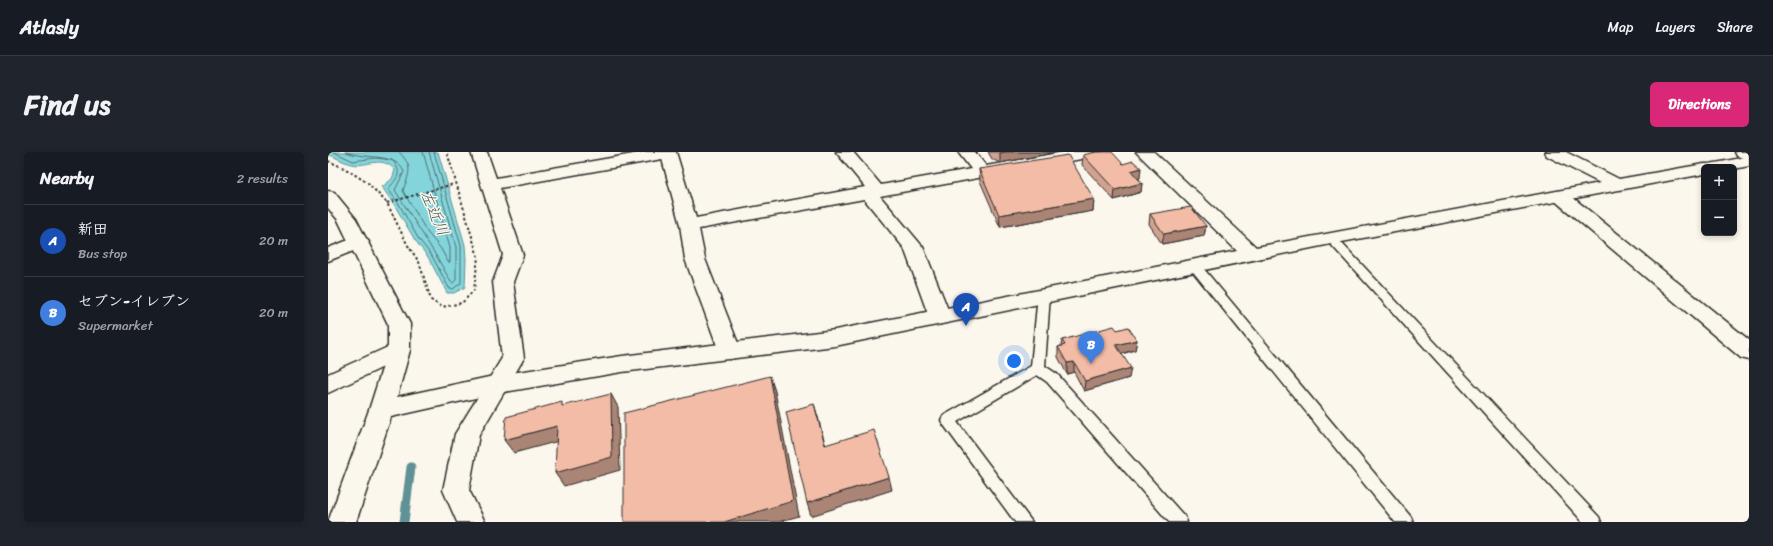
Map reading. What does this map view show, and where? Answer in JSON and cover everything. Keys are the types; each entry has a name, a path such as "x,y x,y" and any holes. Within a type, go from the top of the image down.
{"street":[{"path":"471,522 456,490 467,434 513,358 503,282 513,255 479,152"},
{"path":"489,185 668,152 689,225 695,259 730,351"},
{"path":"844,152 913,247 940,317"},
{"path":"966,152 982,172"},
{"path":"689,225 1092,152"},
{"path":"1144,152 1252,254"},
{"path":"1553,152 1617,185"},
{"path":"1743,152 1749,155"},
{"path":"1732,164 1749,161"},
{"path":"381,410 498,384 622,364 835,338 1331,238 1701,170"},
{"path":"328,196 347,219 399,324 399,350 381,410 342,522"},
{"path":"1560,196 1749,352"},
{"path":"328,255 359,242"},
{"path":"328,384 399,350"}],"lane":[{"path":"1331,238 1593,522"},
{"path":"1194,265 1405,522"},
{"path":"1038,368 1044,295"},
{"path":"1024,522 948,420 1038,368"},
{"path":"1038,368 1052,378 1179,522"}],"path":[{"path":"328,161 344,168 368,184 387,203 407,244 419,262 431,300 442,307 462,303 474,290 478,257 447,152"},
{"path":"387,203 457,183"}],"water":[{"path":"328,152 438,152 465,245 465,287 454,293 447,293 428,257 415,240 382,187 392,179 395,170 390,165 379,162 357,165 351,164 328,154"}],"building":[{"path":"1096,152 1112,152 1123,164 1133,161 1141,168 1131,171 1142,183 1115,190 1083,155"},
{"path":"1068,155 1094,199 999,215 979,169"},
{"path":"1191,207 1206,226 1164,234 1150,214"},
{"path":"1114,326 1117,330 1128,327 1137,340 1116,345 1131,368 1085,381 1074,362 1067,363 1058,347 1065,345 1062,340"},
{"path":"770,376 793,501 724,522 624,522 624,413"},
{"path":"611,394 612,457 555,473 557,426 504,440 506,417 562,402 562,406"},
{"path":"814,404 825,445 874,430 889,477 807,503 786,412"}],"waterway":[{"name":"左近川","path":"404,522 411,467"}],"place":[{"name":"新田","path":"966,326"},
{"name":"セブン-イレブン","path":"1091,364"}]}
